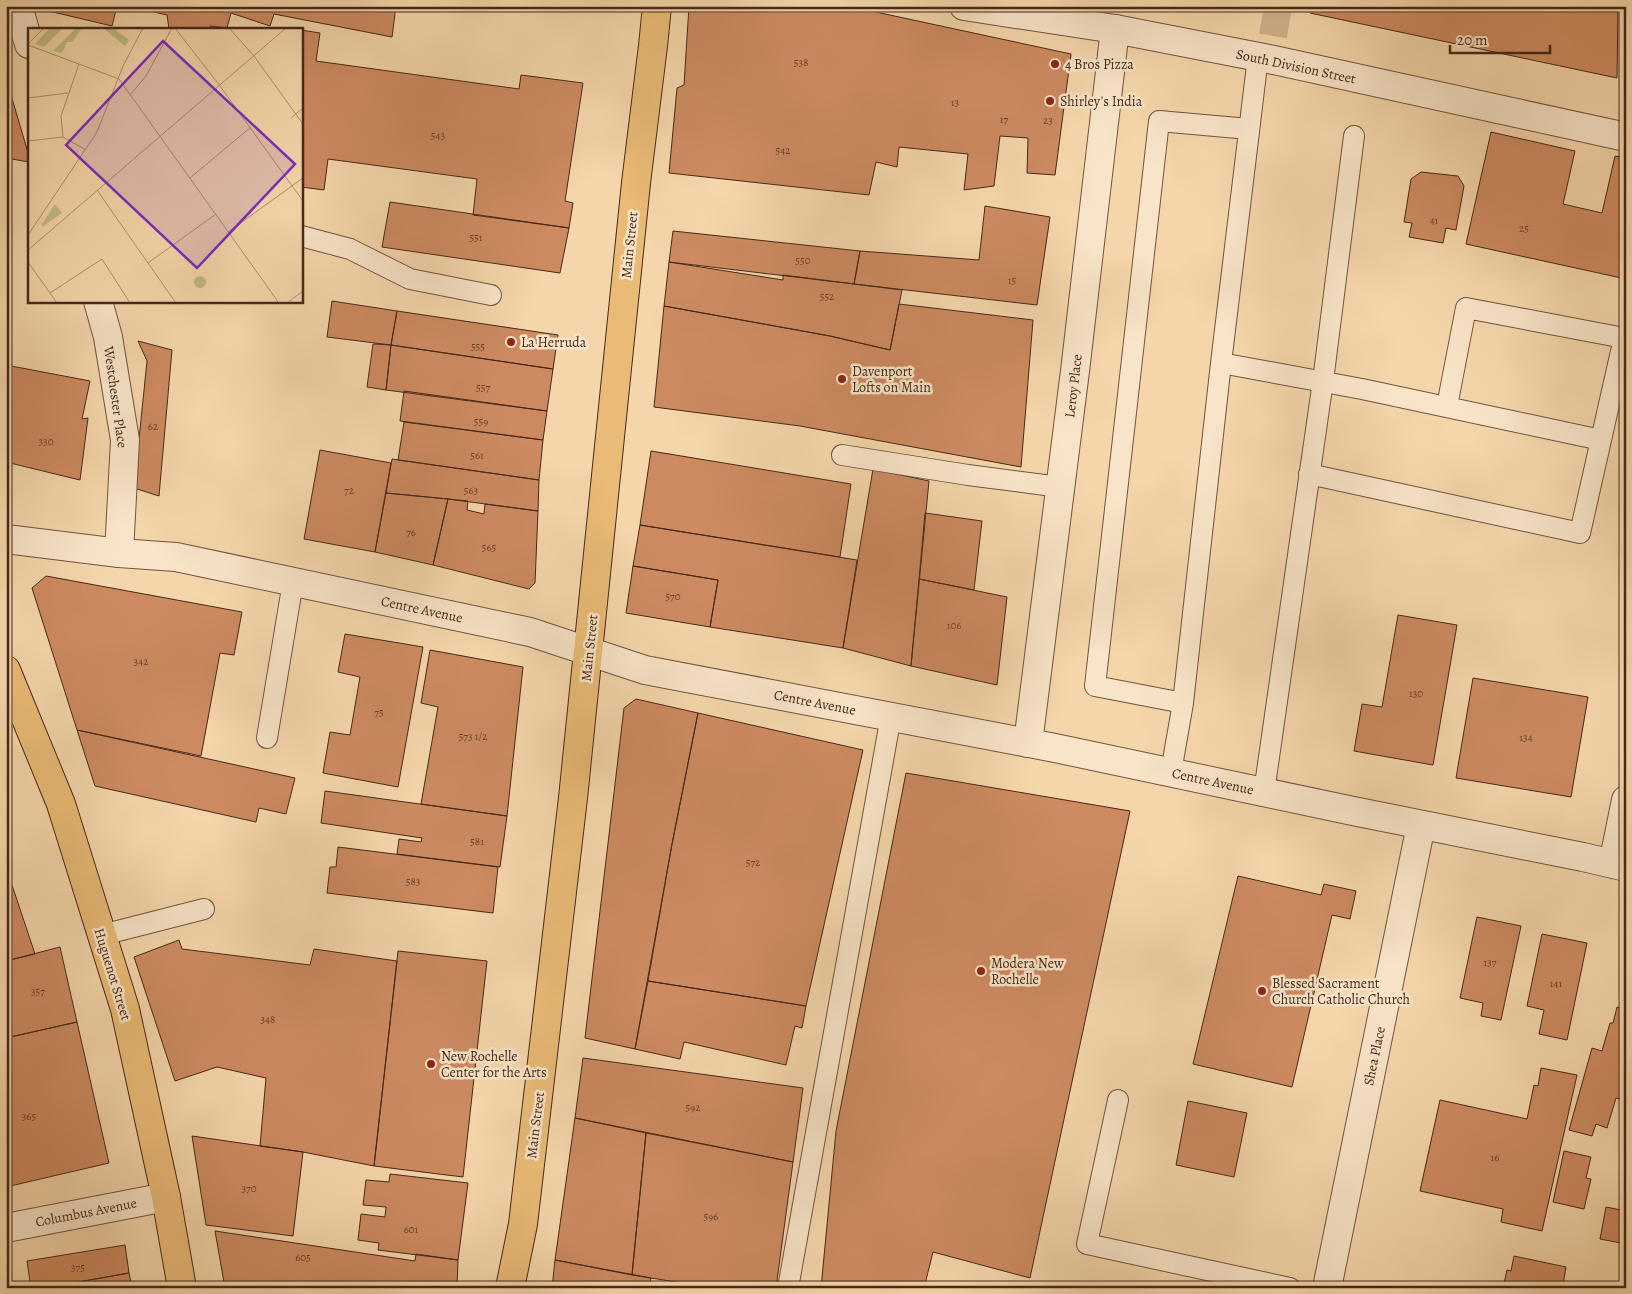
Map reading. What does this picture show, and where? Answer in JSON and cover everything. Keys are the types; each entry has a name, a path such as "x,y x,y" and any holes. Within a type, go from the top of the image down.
{"main road":[{"name":"Main Street","path":"510,1288 523,1224 572,808 636,183 657,6"},
{"name":"Huguenot Street","path":"6,670 61,804 124,1009 166,1197 182,1288"}],"street":[{"path":"18,6 28,42"},
{"name":"South Division Street","path":"964,6 1267,51 1626,137"},
{"name":"Leroy Place","path":"1028,742 1078,352 1115,29"},
{"name":"Westchester Place","path":"98,302 108,337 125,440 119,553"},
{"name":"Centre Avenue","path":"6,539 119,553 176,557 530,632 644,670 1028,742 1619,865"},
{"path":"1619,865 1626,800"},
{"name":"Shea Place","path":"1327,1288 1422,825"},
{"name":"Columbus Avenue","path":"6,1228 166,1197"}],"lane":[{"path":"1171,772 1183,703 1249,129 1267,51"},
{"path":"1183,703 1096,686 1159,121 1249,129"},
{"path":"1264,792 1322,381 1354,136"},
{"path":"302,236 350,249 410,279 491,295"},
{"path":"1309,474 1580,533 1624,338 1466,308 1447,406"},
{"path":"1221,364 1322,381 1601,440"},
{"path":"842,455 1060,487"},
{"path":"267,738 293,582"},
{"path":"788,1288 891,716"},
{"path":"102,935 204,909"},
{"path":"1118,1100 1087,1244 1290,1288"}],"building":[{"path":"36,6 117,6 112,26 36,8"},
{"path":"128,6 396,6 392,37 274,14 270,26 231,13 227,28 210,26 209,28 169,28 167,15"},
{"path":"689,6 848,6 1071,54 1055,175 1027,173 1028,138 1000,136 994,186 964,190 968,154 899,147 897,167 876,162 869,195 669,173 677,88 684,85"},
{"path":"1311,6 1618,6 1617,78 1310,13"},
{"path":"302,30 320,33 316,61 519,89 521,75 583,83 565,201 573,203 569,228 473,215 477,179 328,159 324,190 302,187"},
{"path":"6,78 28,153 28,162 6,158"},
{"path":"1491,132 1575,151 1563,204 1602,213 1615,156 1626,158 1626,279 1466,244"},
{"path":"1421,172 1458,176 1464,186 1456,230 1446,228 1443,243 1409,237 1412,223 1404,222 1411,179"},
{"path":"390,202 569,228 560,273 382,247"},
{"path":"985,206 1050,217 1037,305 854,284 860,251 979,260"},
{"path":"673,231 860,251 854,284 669,262"},
{"path":"669,262 783,280 783,275 902,290 890,350 830,336 664,306"},
{"path":"332,301 397,311 391,345 327,337"},
{"name":"Davenport Lofts on Main","path":"899,304 1033,320 1021,467 800,426 654,407 664,306 830,336 890,350"},
{"path":"397,311 558,335 553,369 391,345"},
{"path":"138,341 172,350 159,496 134,488 147,361"},
{"path":"373,344 391,345 386,390 367,387"},
{"path":"391,345 553,369 547,411 386,390"},
{"path":"6,365 90,381 82,419 88,418 80,480 6,462"},
{"path":"404,391 547,411 543,440 400,421"},
{"path":"404,422 543,440 539,480 398,460"},
{"path":"320,450 391,463 375,552 304,539"},
{"path":"651,451 851,484 840,557 640,525"},
{"path":"392,459 539,480 538,511 386,493"},
{"path":"873,469 929,481 911,666 843,648"},
{"path":"386,493 448,499 433,565 375,552"},
{"path":"448,499 468,501 467,510 484,514 485,504 538,511 535,583 529,589 433,565"},
{"path":"925,513 982,521 974,590 919,579"},
{"path":"640,525 857,560 843,648 710,627 718,580 633,566"},
{"path":"633,566 718,580 710,627 626,613"},
{"path":"46,576 242,612 234,655 220,653 201,756 77,730 32,588"},
{"path":"919,579 1007,597 997,685 911,666"},
{"path":"1398,615 1457,625 1433,765 1354,751 1362,704 1382,707"},
{"path":"345,634 423,647 398,787 323,773 330,732 350,735 360,677 338,672"},
{"path":"430,650 523,667 507,816 421,804 438,707 421,703"},
{"path":"1473,678 1588,697 1571,797 1456,778"},
{"path":"636,699 698,713 635,1049 585,1038 624,708"},
{"path":"698,713 863,750 806,1006 648,981 672,844"},
{"path":"77,730 295,778 286,814 259,808 256,822 95,786"},
{"name":"Modera New Rochelle","path":"906,773 1130,811 1030,1278 933,1252 924,1288 821,1288 836,1131"},
{"path":"325,791 507,816 500,867 397,854 399,839 421,842 422,838 321,823"},
{"path":"338,847 498,867 493,913 327,893 330,867 336,867"},
{"name":"Blessed Sacrament Church Catholic Church","path":"1238,876 1321,895 1324,884 1356,891 1350,919 1332,915 1292,1087 1193,1064"},
{"path":"12,885 35,954 6,961 6,887"},
{"path":"1477,917 1521,926 1501,1020 1481,1016 1483,1003 1460,998"},
{"path":"1542,934 1587,943 1567,1040 1539,1034 1544,1010 1527,1006"},
{"path":"179,940 182,949 310,965 314,949 397,961 374,1166 303,1152 260,1146 266,1078 217,1067 175,1081 134,957"},
{"path":"60,947 77,1022 6,1038 6,961"},
{"name":"New Rochelle Center for the Arts","path":"398,951 487,961 463,1177 374,1166"},
{"path":"648,981 806,1006 802,1028 795,1026 786,1065 684,1042 680,1059 635,1049"},
{"path":"1617,1007 1626,1010 1626,1101 1616,1098 1607,1128 1596,1124 1592,1136 1569,1130 1592,1048 1602,1051"},
{"path":"77,1022 109,1163 6,1187 6,1038"},
{"path":"583,1058 803,1088 793,1162 575,1118"},
{"path":"1541,1068 1577,1075 1542,1231 1501,1222 1503,1209 1420,1191 1440,1100 1527,1119 1534,1085 1538,1086"},
{"path":"1188,1101 1247,1113 1234,1177 1176,1165"},
{"path":"575,1118 646,1133 632,1275 555,1260"},
{"path":"646,1133 793,1162 776,1288 714,1288 632,1275"},
{"path":"192,1136 303,1152 293,1236 206,1225"},
{"path":"1564,1151 1591,1157 1586,1178 1591,1179 1584,1209 1553,1202"},
{"path":"390,1174 468,1183 458,1260 378,1250 379,1243 358,1240 361,1214 385,1217 386,1207 363,1205 366,1180 389,1182"},
{"path":"1606,1207 1626,1211 1626,1244 1600,1239"},
{"path":"215,1231 415,1261 416,1254 458,1260 457,1288 225,1288"},
{"path":"125,1245 129,1273 56,1286 31,1288 27,1261"},
{"path":"1514,1256 1566,1267 1563,1285 1575,1288 1503,1288 1507,1270 1511,1271"},
{"path":"555,1260 651,1278 649,1288 552,1288"},
{"path":"129,1273 132,1288 56,1288 56,1286"}],"tunnel":[{"path":"1273,36 1278,6"}],"place":[{"name":"4 Bros Pizza","path":"1055,64"},
{"name":"Shirley's India","path":"1050,101"},
{"name":"La Herruda","path":"511,342"},
{"name":"Davenport Lofts on Main","path":"842,379"},
{"name":"Modera New Rochelle","path":"981,971"},
{"name":"Blessed Sacrament Church Catholic Church","path":"1262,991"},
{"name":"New Rochelle Center for the Arts","path":"431,1064"}]}
